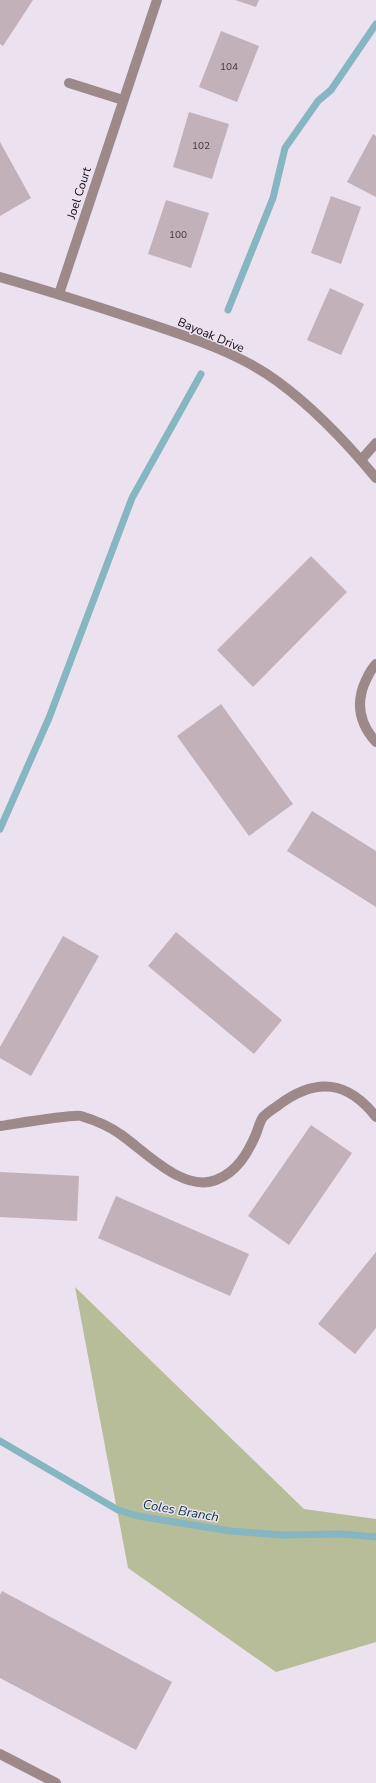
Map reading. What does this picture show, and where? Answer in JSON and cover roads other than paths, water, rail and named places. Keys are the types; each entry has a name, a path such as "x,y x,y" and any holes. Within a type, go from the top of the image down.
{"street":[{"name":"Joel Court","path":"59,294 157,0"},
{"path":"69,83 123,100"},
{"name":"Bayoak Drive","path":"0,277 59,294 187,337 231,355 276,380 310,409 361,460 376,478"},
{"path":"361,460 376,442"},
{"path":"376,664 372,668 361,692 360,716 368,732 376,742"},
{"path":"0,1126 79,1116 119,1133 145,1154 191,1182 204,1184 217,1180 235,1169 248,1152 262,1118 294,1094 322,1086 341,1087 355,1095 367,1105 376,1117"},
{"path":"0,1754 56,1783"}],"waterway":[{"path":"228,310 273,198 285,148 318,101 331,90 376,24"},
{"path":"0,829 49,718 132,498 201,374"},
{"name":"Coles Branch","path":"0,1441 118,1510 138,1516 230,1531 282,1535 342,1534 376,1537"}]}
